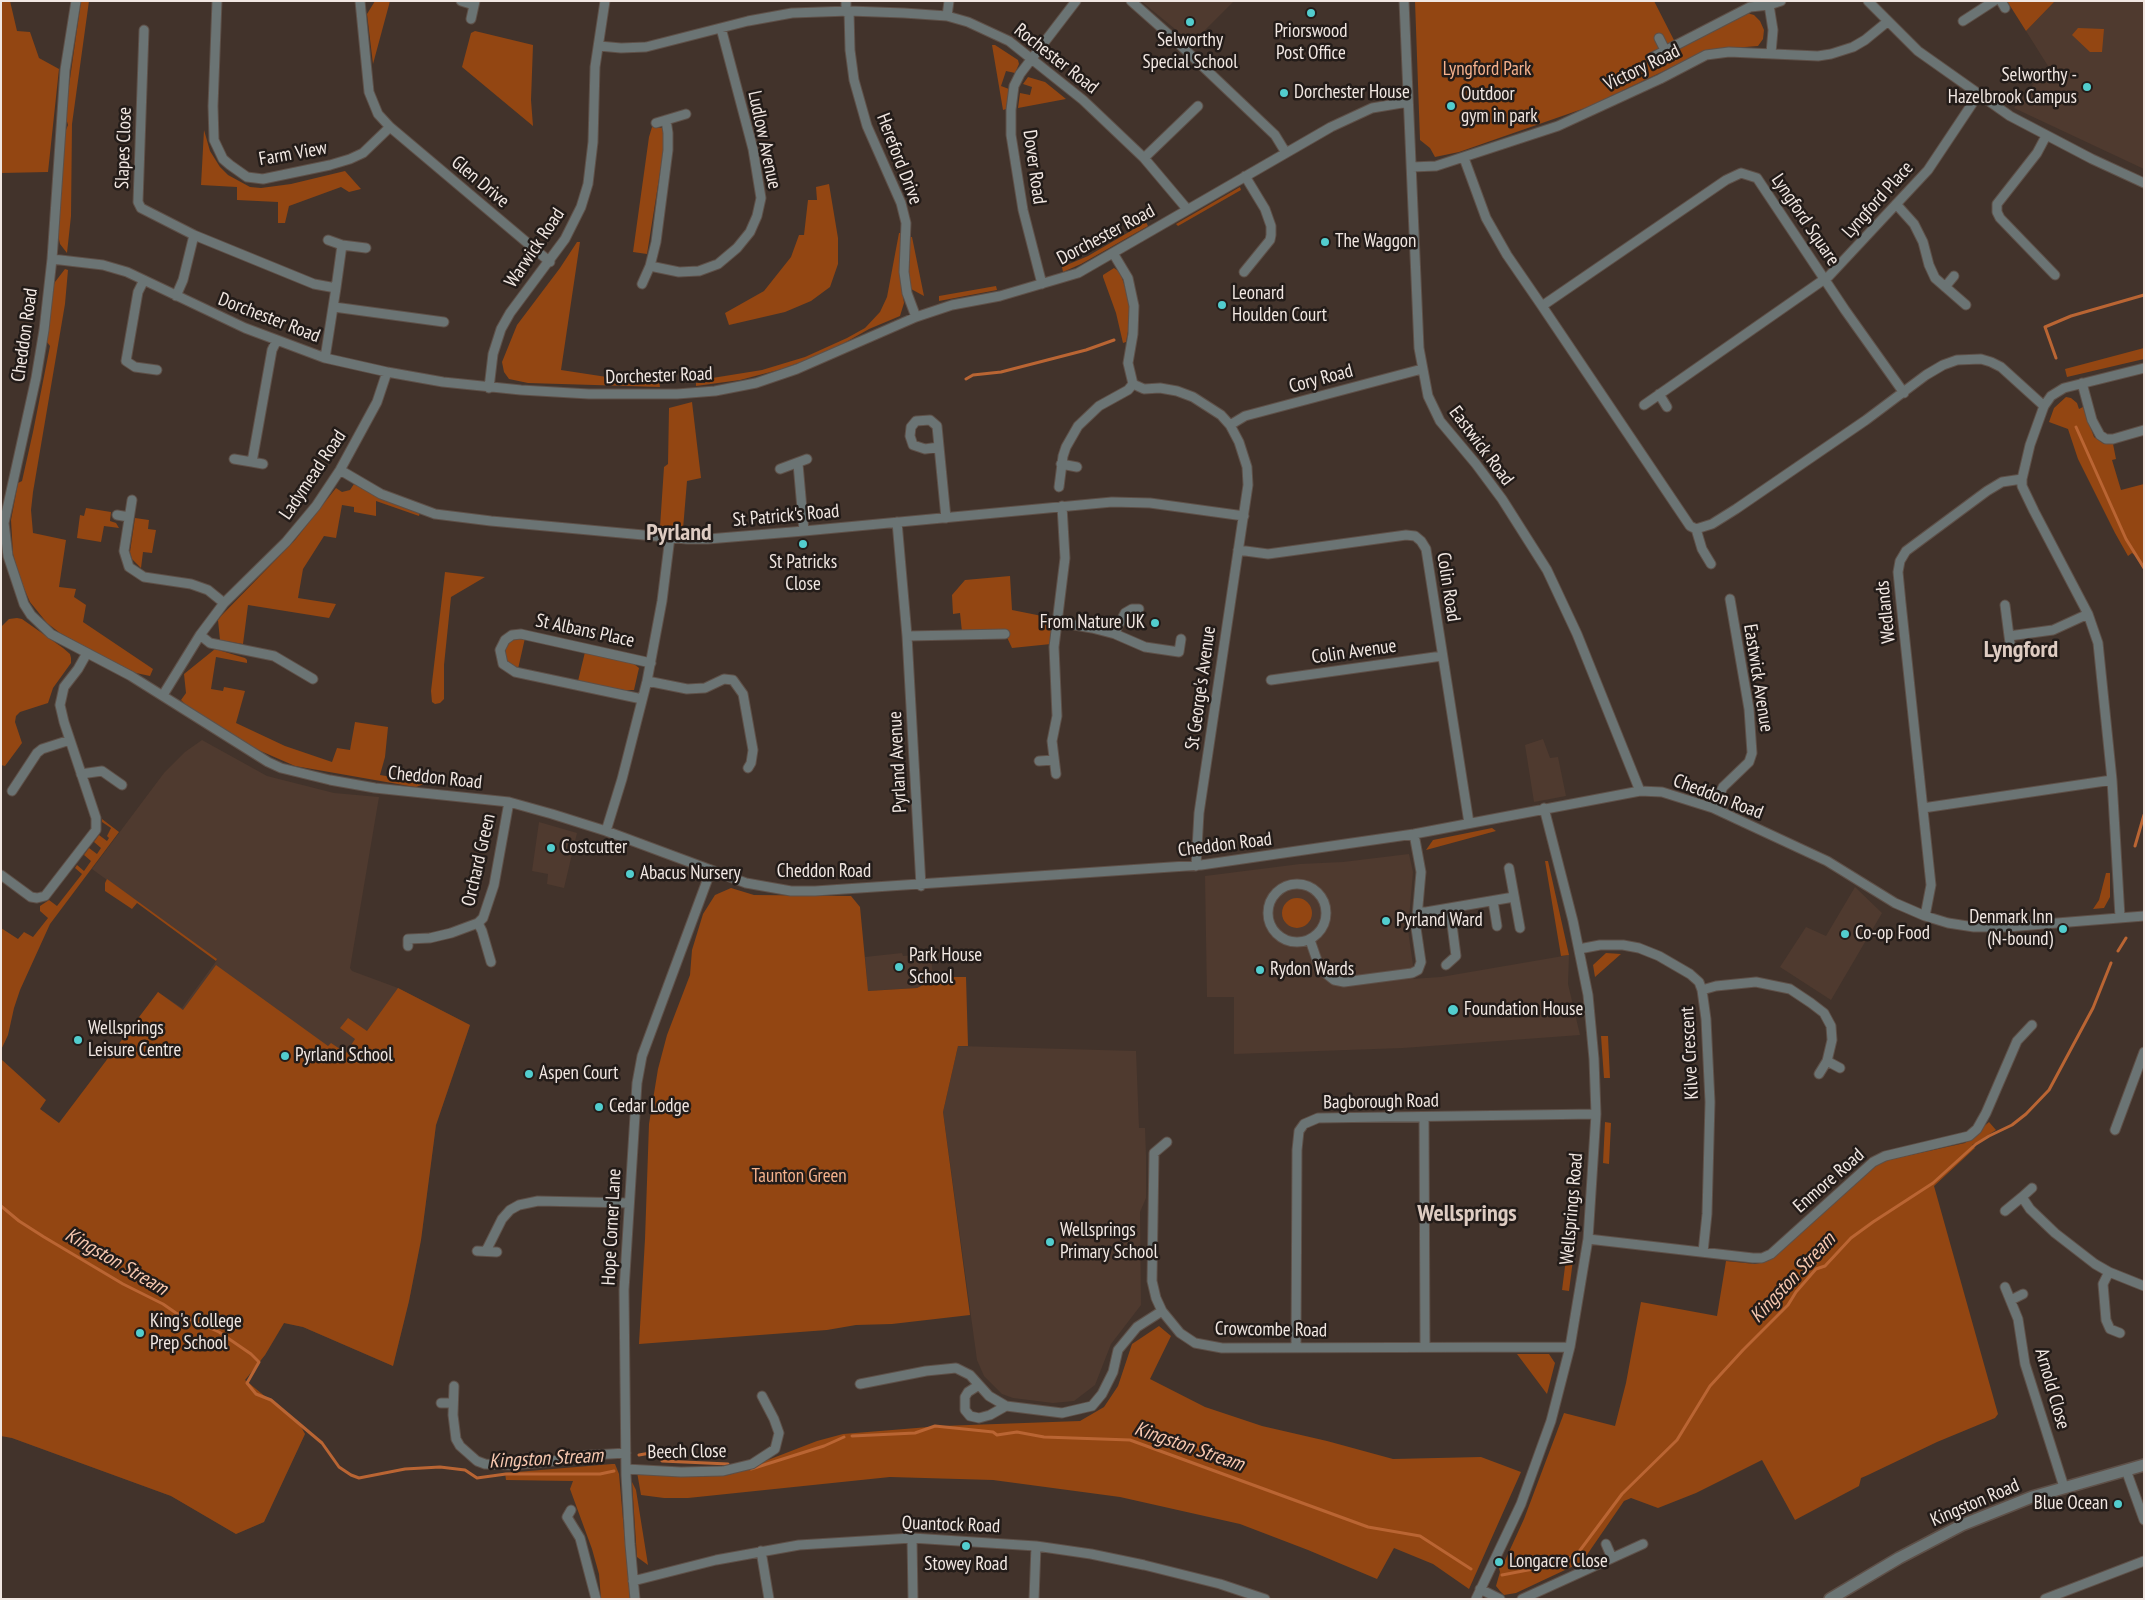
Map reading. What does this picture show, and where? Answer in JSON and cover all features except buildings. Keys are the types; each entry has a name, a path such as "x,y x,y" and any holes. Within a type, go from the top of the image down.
{"street":[{"name":"Cheddon Road","path":"76,1 64,79 52,259 36,378 4,523 8,556 24,604 31,615 51,634 163,695 268,762 281,768 330,780 375,788 508,802 606,832 746,883 791,891 921,886 1196,866 1414,834 1640,791 1675,795 1713,808 1827,861 1895,903 1925,916 1948,923 1974,927 2007,927 2144,916"},
{"name":"Farm View","path":"217,1 213,106 214,140 223,159 242,174 254,179 263,179 330,166 363,153 390,127"},
{"path":"360,1 369,92 378,114 390,127"},
{"path":"461,1 475,3 472,19"},
{"name":"Warwick Road","path":"489,388 493,354 501,330 510,313 550,262 565,239 581,207 588,184 593,142 593,101 605,1"},
{"name":"Hereford Drive","path":"846,1 854,80 867,126 901,203 906,223 904,272 907,293 916,316"},
{"path":"946,16 949,1"},
{"name":"Dover Road","path":"1042,284 1023,210 1011,135 1011,110 1014,86 1020,74 1076,1"},
{"path":"1132,1 1275,135 1286,153"},
{"name":"Eastwick Road","path":"1404,1 1422,369 1428,396 1440,421 1476,464 1502,500 1547,570 1580,642 1640,791"},
{"path":"1651,58 1750,7 1769,5 1781,1"},
{"path":"1868,1 1887,22 1938,67 1978,95 2046,136 2144,183"},
{"path":"1963,21 1994,1"},
{"path":"1769,5 1773,30 1771,53"},
{"name":"Rochester Road","path":"599,46 621,48 646,47 754,20 792,14 847,12 946,16 992,32 1009,41 1031,58 1101,116 1144,158 1187,209"},
{"name":"Victory Road","path":"1412,167 1436,166 1464,158 1587,114 1706,55 1729,52 1818,56 1831,54 1865,40 1887,22"},
{"name":"Ludlow Avenue","path":"650,266 686,272 699,271 718,264 737,248 750,232 757,216 761,198 759,179 721,28"},
{"name":"Slapes Close","path":"144,30 138,202 141,208 194,236 314,284 336,288"},
{"path":"1658,38 1665,50"},
{"name":"Lyngford Place","path":"1644,405 1825,280 1928,170 1978,95"},
{"name":"Dorchester Road","path":"52,259 103,265 144,280 212,314 276,340 325,358 387,372 489,388 589,394 677,394 715,391 756,383 797,369 916,316 952,305 1000,296 1078,273 1331,127 1372,108 1408,102"},
{"path":"1144,158 1198,106"},
{"path":"656,123 686,114"},
{"path":"642,284 650,266 656,242 668,150 666,120"},
{"name":"Glen Drive","path":"390,127 550,262"},
{"path":"2046,136 2037,153 1996,204 1996,212 2056,275"},
{"path":"1464,158 1486,218 1507,255 1690,526 1696,529 1712,524 1736,509 1943,365 1957,360 1981,359 2001,368 2044,406"},
{"name":"Lyngford Square","path":"1542,306 1657,226 1726,180 1741,173 1757,178 1904,393"},
{"path":"1244,272 1272,235 1265,209 1245,176"},
{"path":"1896,204 1914,224 1923,242 1929,265 1935,278 1966,305"},
{"path":"176,296 183,280 194,236"},
{"path":"328,240 342,245 366,248"},
{"path":"325,358 342,245"},
{"path":"1113,253 1128,278 1134,306 1133,334 1128,363 1133,384"},
{"path":"1945,287 1954,276"},
{"path":"144,280 138,292 126,361 135,367 157,370"},
{"path":"334,307 444,322"},
{"path":"252,462 272,350 276,340"},
{"path":"2120,917 2112,780 2098,644 2088,614 2034,511 2022,486 2022,479 2044,406 2051,396 2064,388 2144,368"},
{"name":"Cory Road","path":"1230,425 1245,416 1422,369"},
{"name":"Ladymead Road","path":"163,695 200,635 224,603 286,542 316,506 340,470 377,402 387,372"},
{"path":"2082,383 2092,420 2100,435 2106,439 2113,439 2144,430"},
{"path":"1133,384 1144,389 1160,388 1177,391 1193,397 1221,415 1230,425"},
{"path":"1059,487 1061,464 1066,447 1078,426 1099,406 1128,390 1133,384"},
{"path":"1659,394 1667,407"},
{"name":"St George's Avenue","path":"1196,866 1199,813 1248,485 1247,467 1239,442 1230,425"},
{"path":"939,447 946,518"},
{"path":"234,459 263,464"},
{"path":"780,469 798,464 807,459"},
{"path":"798,464 804,531"},
{"path":"1061,464 1077,468"},
{"name":"St Patrick's Road","path":"340,470 381,494 435,514 491,521 708,539 1112,502 1150,504 1244,516"},
{"name":"Wedlands","path":"1925,916 1931,885 1900,596 1898,572 1900,561 1906,550 1987,491 2002,482 2022,479"},
{"path":"132,500 124,551 129,568 144,577 191,584 208,590 224,603"},
{"path":"1056,774 1052,741 1057,716 1054,656 1065,558 1062,506"},
{"path":"117,515 129,517"},
{"name":"Pyrland Avenue","path":"897,522 907,636 921,886"},
{"path":"1696,529 1702,549 1711,564"},
{"name":"Colin Road","path":"1238,550 1268,554 1406,535 1415,536 1421,541 1426,549 1469,824"},
{"name":"St Albans Place","path":"606,832 622,779 647,681 662,600 670,537"},
{"name":"Eastwick Avenue","path":"1713,808 1723,787 1748,762 1752,753 1749,709 1730,599"},
{"path":"2005,605 2011,650"},
{"path":"1116,634 1125,613 1132,609 1139,609"},
{"path":"2009,636 2053,630 2088,614"},
{"path":"1058,622 1116,634 1145,647 1179,652 1181,639"},
{"name":"St Albans Place","path":"642,699 515,672 503,664 500,650 505,640 512,635 521,634 651,662"},
{"path":"907,636 1005,634"},
{"path":"200,635 210,643 274,656 313,679"},
{"path":"2,878 31,897 42,898 96,830 96,820 61,710 61,693 87,654"},
{"name":"Colin Avenue","path":"1271,680 1442,656"},
{"path":"647,681 687,689 705,688 724,678 733,680 742,694 749,731 752,750 751,763 748,768"},
{"path":"12,791 37,753 42,749 70,740"},
{"path":"1039,761 1054,760"},
{"path":"82,774 102,771 122,785"},
{"path":"1923,808 2112,780"},
{"name":"Orchard Green","path":"408,939 430,938 478,923 488,908 494,885 508,802"},
{"name":"Wellsprings Road","path":"1476,1599 1521,1504 1551,1421 1570,1347 1588,1239 1596,1114 1594,1058 1588,995 1579,949 1544,808"},
{"path":"1310,940 1320,969 1334,980 1344,982 1412,973 1420,967 1416,928 1422,872 1414,834"},
{"path":"1509,868 1520,928"},
{"name":"Hope Corner Lane","path":"635,1599 626,1469 624,1290 638,1083 642,1056 711,870"},
{"path":"1293,884 1311,887 1324,900 1326,918 1318,934 1310,940 1300,942 1286,940 1274,930 1269,921 1268,911 1271,902 1276,893 1284,887 1293,884"},
{"path":"1419,912 1450,909 1514,897"},
{"path":"1493,901 1497,926"},
{"path":"1446,965 1456,956 1450,909"},
{"name":"Orchard Green","path":"478,923 491,962"},
{"name":"Kilve Crescent","path":"1579,949 1600,945 1623,945 1639,948 1659,956 1690,974 1699,982 1706,1019 1710,1102 1707,1214 1703,1252"},
{"path":"1702,990 1716,986 1756,982 1790,989 1824,1012 1831,1026 1832,1040 1827,1061 1819,1074"},
{"name":"Enmore Road","path":"1588,1239 1754,1258 1762,1258 1771,1254 1873,1162 1885,1156 1970,1136 1977,1129 1986,1113 2017,1041 2032,1024"},
{"path":"2115,1130 2144,1052"},
{"path":"1827,1061 1840,1068"},
{"name":"Bagborough Road","path":"1296,1347 1299,1131 1304,1124 1318,1118 1424,1118 1596,1114"},
{"path":"1424,1118 1425,1347"},
{"name":"Crowcombe Road","path":"1167,1142 1154,1153 1152,1281 1156,1298 1162,1311 1180,1333 1202,1344 1222,1348 1570,1347"},
{"path":"2005,1211 2032,1188"},
{"path":"2022,1197 2030,1209 2055,1233 2108,1272 2144,1286"},
{"path":"497,1252 481,1251 502,1219 512,1208 519,1205 538,1201 629,1204"},
{"path":"2108,1272 2103,1284 2106,1320 2110,1329 2120,1333"},
{"name":"Arnold Close","path":"2005,1287 2018,1319 2029,1377 2064,1487"},
{"path":"2010,1300 2024,1294"},
{"path":"860,1384 926,1371 956,1368 970,1375 989,1396 1006,1406 1062,1413 1092,1406 1102,1394 1113,1372 1118,1350 1137,1327 1162,1311"},
{"path":"979,1385 964,1397 965,1410 970,1416 980,1418 990,1416 1006,1406"},
{"path":"454,1386 453,1403 456,1439 469,1455 485,1464 513,1465 553,1461 576,1456 626,1453"},
{"name":"Beech Close","path":"626,1469 681,1472 723,1471 752,1464 775,1449 779,1433 762,1396"},
{"path":"441,1403 453,1403"},
{"name":"Kingston Road","path":"1830,1599 1899,1558 1962,1525 2032,1497 2144,1465"},
{"path":"2126,1470 2144,1520"},
{"path":"566,1515 580,1538 596,1599"},
{"path":"912,1538 913,1599"},
{"name":"Quantock Road","path":"633,1581 761,1551 830,1542 912,1538 1036,1546 1144,1565 1220,1584 1252,1597 1265,1599"},
{"path":"1606,1544 1612,1558"},
{"path":"1522,1599 1643,1544"},
{"path":"1034,1599 1036,1546"},
{"path":"761,1551 769,1599"},
{"path":"2045,1599 2144,1561"},
{"path":"1480,1589 1500,1599"}],"shaded area":[{"name":"Selworthy Special School","path":"1141,1 1234,1 1192,43"},
{"name":"Selworthy - Hazelbrook Campus","path":"2055,1 2144,1 2144,169 2014,108 2048,66 2026,31"},
{"path":"1543,739 1550,758 1558,757 1566,796 1534,802 1525,745"},
{"name":"Pyrland School","path":"202,740 267,776 334,793 379,797 350,968 352,971 398,988 470,1025 436,1125 421,1240 409,1301 393,1366 303,1327 284,1323 265,1355 245,1380 300,1425 305,1434 264,1522 236,1534 171,1496 12,1438 1,1436 1,1149 37,1154 158,992 182,1008 217,960 92,869 164,773 185,752"},
{"path":"539,822 577,833 564,888 547,884 548,874 532,871"},
{"path":"1409,854 1413,872 1408,930 1413,965 1411,979 1441,977 1569,955 1568,984 1580,1035 1403,1048 1234,1054 1234,997 1207,997 1205,876 1300,864 1343,862"},
{"path":"1855,887 1882,913 1831,1000 1780,967 1806,927 1826,936"},
{"name":"Park House School","path":"902,953 903,956 931,954 933,977 922,977 921,986 917,988 868,991 865,957"},
{"name":"Wellsprings Primary School","path":"958,1046 1136,1051 1139,1128 1145,1128 1146,1155 1146,1198 1140,1212 1141,1305 1111,1344 1095,1385 1074,1401 1053,1403 1013,1398 1002,1394 984,1376 977,1360 943,1112"}],"green space":[{"path":"1,1 10,1 17,31 30,32 39,58 59,69 48,172 1,173"},
{"path":"81,1 89,1 72,124 71,216 67,253 60,244 58,235 64,135 68,125 65,114"},
{"path":"375,1 390,1 373,64 367,14"},
{"name":"Lyngford Park","path":"1415,1 1654,1 1678,48 1747,13 1754,15 1760,21 1764,30 1763,39 1758,46 1708,50 1588,107 1459,152 1435,157 1430,148 1420,140"},
{"path":"2007,1 2055,1 2026,31"},
{"path":"2078,28 2104,29 2102,52 2090,52 2072,35"},
{"path":"475,31 533,45 531,100 533,126 462,67 471,33"},
{"path":"992,45 1018,60 1019,64 1015,73 1006,71 1001,86 1009,89 1006,109 1003,110"},
{"path":"1028,77 1045,82 1066,99 1018,108 1020,93 1030,95 1032,87 1023,84"},
{"path":"652,127 663,128 665,141 647,254 633,252"},
{"path":"204,130 210,151 220,167 228,175 250,187 261,188 291,184 345,171 361,189 349,192 341,187 289,206 285,223 278,223 278,202 237,200 237,187 201,185"},
{"path":"829,184 838,238 838,264 830,287 811,301 785,312 729,325 725,313 764,291 791,257 799,235 804,235 808,200 817,200 816,187"},
{"path":"1240,187 1241,190 1178,226 1176,224"},
{"path":"1146,222 1148,226 1081,264 1063,272 1062,267 1088,256"},
{"path":"899,233 902,233 900,277 904,303 900,316 869,329 830,351 782,369 740,380 696,386 696,383 705,383 706,379 762,370 805,357 865,328 880,312 887,297"},
{"path":"910,237 912,237 924,296 911,289 909,274"},
{"path":"577,242 580,242 561,370 620,379 659,381 660,387 528,383 509,379 504,372 502,362 517,325"},
{"path":"1114,268 1120,272 1129,299 1129,326 1126,342 1123,343 1116,313 1103,277 1103,275"},
{"path":"65,269 68,270 65,304 33,492 31,510 33,533 66,540 59,587 76,589 74,597 86,605 83,622 153,669 150,676 136,673 117,664 60,633 47,623 30,602 20,579 13,554 11,520 18,483 22,481 33,432 50,346 47,342 52,289"},
{"path":"996,286 997,290 939,301 939,296"},
{"path":"2144,348 2144,359 2067,377 2065,369"},
{"path":"2066,397 2071,398 2077,403 2079,409 2083,407 2094,437 2104,444 2113,444 2116,459 2112,460 2121,490 2144,484 2144,571 2137,557 2132,553 2128,556 2115,533 2078,459 2068,429 2049,422 2054,408"},
{"path":"692,402 701,478 687,481 683,529 660,527 664,467 668,464 669,408"},
{"path":"354,484 379,497 420,512 419,516 376,501 376,516 354,512 354,507 342,505 336,538 324,536 303,569 298,598 336,604 329,618 248,605 243,644 220,640 218,620 222,615 295,540 336,488 342,492 350,490"},
{"path":"86,508 111,512 110,521 116,523 119,528 104,526 101,542 77,538 80,515 84,516"},
{"path":"135,518 149,520 148,529 156,530 152,553 143,552 141,568 132,559 130,552"},
{"path":"445,572 485,577 451,597 444,665 444,699 440,703 435,704 432,702 431,691"},
{"path":"1010,576 1012,610 1052,618 1051,644 1012,648 1005,633 962,632 960,613 953,614 952,595 965,580"},
{"path":"9,619 22,619 63,648 70,654 71,663 53,688 48,703 20,712 16,716 15,722 22,743 5,766 1,765 1,627"},
{"path":"525,638 518,669 508,663 505,656 506,647 510,641"},
{"path":"215,649 247,660 247,663 216,657 211,689 223,691 224,687 245,691 236,723 285,746 332,762 337,748 350,750 355,722 388,727 385,757 380,775 427,783 416,787 295,766 256,749 224,730 188,707 181,700 186,693 184,674"},
{"path":"585,652 634,664 639,668 634,690 624,690 578,681"},
{"path":"102,819 119,832 50,924 20,990 8,1035 1,1050 1,928 18,939 24,932 33,937 48,918 40,911 40,906 49,900 57,906 82,874 75,868 77,865 84,871 91,861 84,855 89,848 97,854 101,848 94,842 99,835 107,841 109,838 107,836 111,828 102,822"},
{"path":"1492,828 1496,831 1426,850 1433,840"},
{"path":"1545,861 1548,861 1569,955 1561,956"},
{"path":"2106,873 2110,873 2110,897 2104,908 2093,909 2099,900"},
{"path":"107,879 217,959 216,961 137,903 132,909 105,891"},
{"name":"Taunton Green","path":"731,888 754,895 851,896 860,907 868,991 917,988 921,986 922,977 966,977 968,1046 958,1046 943,1112 970,1315 892,1324 856,1325 827,1330 639,1344 649,1124 658,1069 667,1035 690,975 692,950 703,914 715,895"},
{"path":"1297,898 1308,902 1312,913 1308,924 1297,928 1286,924 1282,913 1286,902"},
{"path":"1606,953 1621,954 1595,977 1593,965"},
{"path":"216,965 328,1046 331,1043 346,1053 355,1039 340,1028 348,1018 367,1031 398,988 470,1025 436,1125 421,1240 409,1301 393,1366 303,1327 284,1323 265,1355 245,1380 300,1425 305,1434 264,1522 236,1534 171,1496 12,1438 1,1436 1,1059 46,1100 40,1109 59,1123 158,992 183,1010"},
{"path":"1601,1036 1608,1036 1610,1078 1604,1078"},
{"path":"1605,1122 1611,1123 1609,1164 1603,1163"},
{"path":"1989,1122 1996,1130 1972,1145 1975,1148 1934,1186 1998,1414 1995,1418 1937,1442 1861,1478 1859,1486 1795,1520 1762,1460 1696,1493 1658,1508 1631,1498 1624,1501 1582,1562 1516,1593 1504,1595 1500,1591 1496,1586 1500,1572 1499,1568 1502,1567 1524,1519 1564,1413 1615,1426 1626,1383 1641,1302 1717,1316 1726,1261 1755,1264 1765,1262 1878,1164 1888,1160 1965,1143"},
{"path":"1567,1251 1574,1252 1569,1291 1562,1290"},
{"path":"1159,1326 1171,1336 1150,1379 1205,1407 1262,1426 1393,1459 1481,1457 1521,1472 1469,1589 1433,1564 1394,1548 1377,1579 1240,1524 1120,1497 993,1480 890,1477 688,1498 664,1498 641,1495 637,1472 689,1477 729,1475 817,1441 843,1434 941,1426 1080,1421 1104,1407 1118,1386 1132,1344"},
{"path":"1517,1354 1549,1354 1555,1363 1547,1394"},
{"path":"615,1464 619,1474 630,1599 601,1599 599,1574 592,1549 570,1489 573,1481 506,1480 505,1473"},
{"path":"632,1482 636,1490 648,1565 637,1557"}],"waterway":[{"name":"Kingston Stream","path":"2056,358 2045,327 2071,316 2144,295"},
{"path":"966,379 973,375 1001,372 1086,350 1114,340"},
{"name":"Kingston Stream","path":"2076,427 2126,539 2144,568"},
{"name":"Kingston Stream","path":"2135,846 2144,815"},
{"name":"Kingston Stream","path":"2118,951 2126,938"},
{"name":"Kingston Stream","path":"1502,1575 1559,1564 1578,1553 1622,1494 1677,1440 1710,1386 1788,1305 1796,1292 1816,1269 1825,1266 1851,1238 1933,1183 1976,1144 2012,1125 2026,1114 2049,1090 2093,1008 2111,963"},
{"name":"Kingston Stream","path":"1,1206 19,1221 44,1237 123,1284 163,1304 176,1313 219,1332 251,1354 259,1362 247,1383 256,1394 271,1400 322,1443 339,1467 351,1475 359,1478 405,1469 440,1467 465,1470 477,1478 506,1474 600,1474 614,1471"},
{"name":"Kingston Stream","path":"852,1436 915,1433 935,1426 993,1432 997,1435 1017,1432 1044,1437 1130,1440 1368,1527 1420,1536 1471,1569"},
{"name":"Kingston Stream","path":"751,1469 824,1446 844,1437"},
{"name":"Kingston Stream","path":"639,1455 656,1452 662,1461 728,1464"}],"place":[{"name":"Priorswood Post Office","path":"1311,13"},
{"name":"Selworthy Special School","path":"1190,22"},
{"name":"Selworthy - Hazelbrook Campus","path":"2087,87"},
{"name":"Dorchester House","path":"1284,93"},
{"name":"Outdoor gym in park","path":"1451,106"},
{"name":"The Waggon","path":"1325,242"},
{"name":"Leonard Houlden Court","path":"1222,305"},
{"name":"St Patricks Close","path":"803,544"},
{"name":"From Nature UK","path":"1155,623"},
{"name":"Costcutter","path":"551,848"},
{"name":"Abacus Nursery","path":"630,874"},
{"name":"Pyrland Ward","path":"1386,921"},
{"name":"Denmark Inn (N-bound)","path":"2063,929"},
{"name":"Co-op Food","path":"1845,934"},
{"name":"Park House School","path":"899,967"},
{"name":"Rydon Wards","path":"1260,970"},
{"name":"Foundation House","path":"1453,1010"},
{"name":"Wellsprings Leisure Centre","path":"78,1040"},
{"name":"Pyrland School","path":"285,1056"},
{"name":"Aspen Court","path":"529,1074"},
{"name":"Cedar Lodge","path":"599,1107"},
{"name":"Wellsprings Primary School","path":"1050,1242"},
{"name":"King's College Prep School","path":"140,1333"},
{"name":"Blue Ocean","path":"2118,1504"},
{"name":"Stowey Road","path":"966,1546"},
{"name":"Longacre Close","path":"1499,1562"}],"district":[{"name":"Pyrland","path":"679,533"},
{"name":"Lyngford","path":"2021,650"},
{"name":"Wellsprings","path":"1467,1214"}]}
